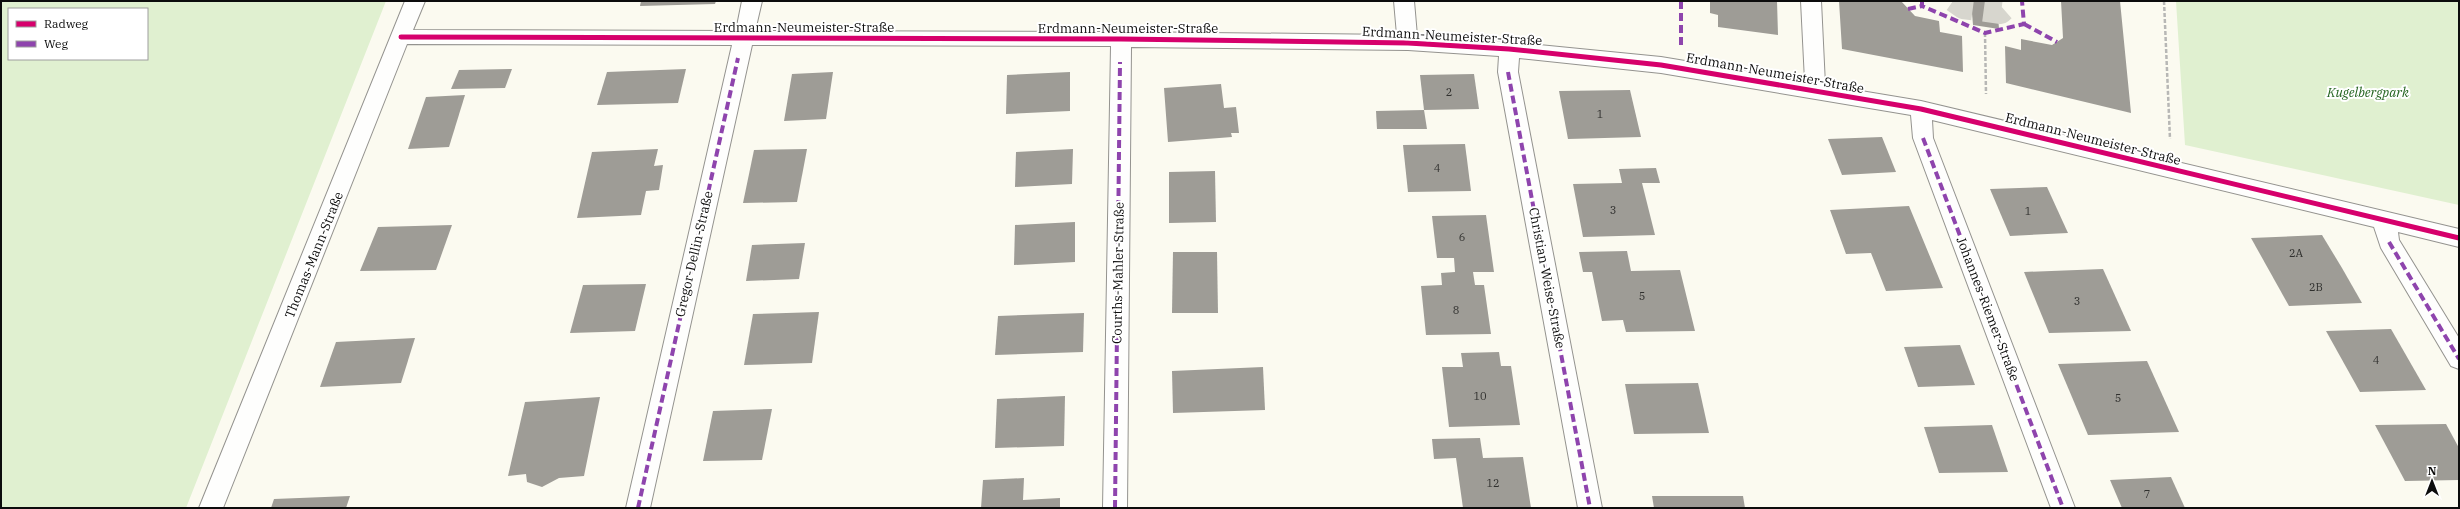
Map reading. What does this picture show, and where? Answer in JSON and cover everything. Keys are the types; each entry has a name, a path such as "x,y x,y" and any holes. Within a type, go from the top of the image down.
{"street":[{"name":"Thomas-Mann-Straße","path":"212,508 415,1"},
{"name":"Gregor-Dellin-Straße","path":"638,508 752,1"},
{"path":"1404,1 1408,43"},
{"path":"1811,1 1815,90"},
{"name":"Erdmann-Neumeister-Straße","path":"401,37 1121,39 1408,43 1509,49 1661,65 1921,109 2459,238"},
{"name":"Courths-Mahler-Straße","path":"1115,508 1121,39"},
{"name":"Christian-Weise-Straße","path":"1509,49 1508,72 1590,508"},
{"name":"Johannes-Riemer-Straße","path":"1921,109 1923,138 2063,508"},
{"path":"2384,221 2389,242 2459,359"}],"path":[{"path":"2164,1 2171,145"},
{"path":"1985,33 1986,95"}],"green space":[{"path":"1,1 386,1 186,508 1,508"},
{"name":"Kugelbergpark","path":"2176,1 2459,1 2459,205 2185,145"}],"building":[{"path":"641,1 716,1 715,4 640,6"},
{"path":"1710,1 1777,1 1778,35 1718,27 1718,15 1710,13"},
{"path":"1839,1 1901,1 1915,16 1939,21 1940,32 1962,36 1963,72 1842,49"},
{"path":"1971,1 1997,1 1999,29 1973,25"},
{"path":"2061,1 2120,1 2131,113 2006,83 2005,46 2021,50 2021,39 2052,45 2063,38"},
{"path":"512,69 505,88 451,89 459,70"},
{"path":"686,69 678,103 597,105 607,72"},
{"path":"833,72 826,119 784,121 792,74"},
{"path":"1070,72 1070,111 1006,114 1007,75"},
{"path":"1474,74 1479,109 1424,110 1420,75"},
{"path":"1221,84 1224,108 1236,107 1239,133 1231,133 1232,137 1168,142 1164,88"},
{"path":"1630,90 1641,137 1568,139 1559,91"},
{"path":"465,95 449,147 408,149 426,97"},
{"path":"1424,110 1427,129 1377,129 1376,111"},
{"path":"1882,137 1896,172 1842,175 1828,139"},
{"path":"1465,144 1471,191 1408,192 1403,145"},
{"path":"658,149 654,166 663,165 659,190 646,191 641,215 577,218 592,152"},
{"path":"807,149 797,202 743,203 754,150"},
{"path":"1073,149 1072,184 1015,187 1016,152"},
{"path":"1656,168 1660,183 1642,183 1655,235 1583,237 1573,184 1622,183 1619,169"},
{"path":"1215,171 1216,222 1169,223 1169,172"},
{"path":"2047,187 2068,233 2010,236 1990,189"},
{"path":"1909,206 1943,288 1886,291 1871,253 1846,254 1830,210"},
{"path":"1486,215 1494,272 1473,272 1475,285 1484,285 1491,334 1426,335 1421,286 1442,285 1441,273 1455,272 1454,258 1437,258 1432,216"},
{"path":"1075,222 1075,262 1014,265 1015,225"},
{"path":"452,225 436,270 360,271 378,227"},
{"path":"2322,235 2362,303 2289,306 2251,238"},
{"path":"805,243 799,279 746,281 752,245"},
{"path":"1627,251 1631,271 1680,270 1695,331 1626,332 1623,320 1602,321 1592,272 1583,272 1579,252"},
{"path":"1173,252 1217,252 1218,313 1172,313"},
{"path":"2103,269 2131,331 2049,333 2024,272"},
{"path":"646,284 635,331 570,333 583,285"},
{"path":"819,312 812,363 744,365 753,314"},
{"path":"1084,313 1083,352 995,355 998,316"},
{"path":"2391,329 2426,390 2360,392 2326,331"},
{"path":"415,338 401,383 320,387 336,342"},
{"path":"1960,345 1975,385 1918,387 1904,347"},
{"path":"1499,352 1501,366 1511,366 1520,425 1449,427 1442,367 1463,367 1461,353"},
{"path":"2147,361 2179,432 2088,435 2058,364"},
{"path":"1263,367 1265,410 1173,413 1172,371"},
{"path":"1698,383 1709,433 1634,434 1625,384"},
{"path":"1065,396 1064,446 995,448 997,399"},
{"path":"600,397 584,476 559,478 542,487 527,482 526,474 508,476 525,402"},
{"path":"772,409 762,460 703,461 713,411"},
{"path":"2446,424 2459,448 2459,480 2405,481 2375,425"},
{"path":"1992,425 2008,472 1939,473 1924,427"},
{"path":"1480,438 1483,458 1523,457 1531,508 1463,508 1456,458 1434,459 1432,439"},
{"path":"2171,477 2185,508 2122,508 2110,480"},
{"path":"1024,478 1023,500 1060,498 1060,508 981,508 983,480"},
{"path":"350,496 346,508 271,508 274,499"},
{"path":"1652,496 1743,496 1745,508 1654,508"}],"tunnel":[{"path":"1953,1 1963,8 2001,13 2009,6 2009,1"}],"marked path":[{"path":"1681,1 1681,45"},
{"path":"1922,1 1922,6 1985,33 2024,24 2022,1"},
{"path":"1908,9 1922,6"},
{"path":"2024,24 2057,42"},
{"path":"638,508 738,58"},
{"path":"1115,508 1120,62"},
{"path":"1508,72 1590,508"},
{"path":"1923,138 2063,508"},
{"path":"2389,242 2459,359"}],"cycle path":[{"path":"401,37 1121,39 1408,43 1509,49 1661,65 1921,109 2459,238"}]}
